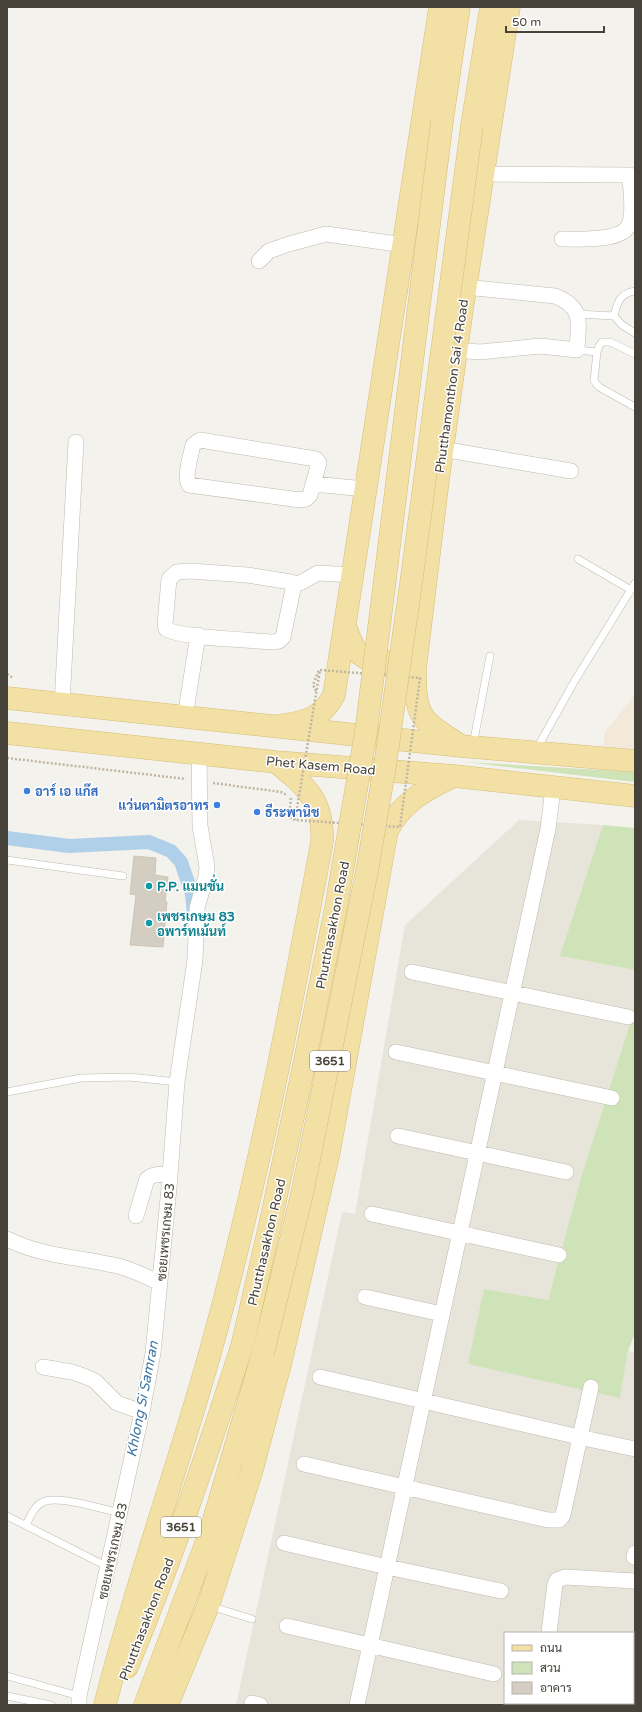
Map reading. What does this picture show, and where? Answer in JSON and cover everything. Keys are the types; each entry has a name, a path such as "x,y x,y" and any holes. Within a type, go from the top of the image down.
{"main road":[{"path":"278,726 304,722 318,716 328,706 334,695 440,7"},
{"name":"Phutthasakhon Road","path":"111,1705 152,1608 209,1446 242,1346 272,1220 305,1062 336,907 367,724 442,121 459,7"},
{"name":"Phutthamonthon Sai 4 Road","path":"385,766 411,584 472,125 491,7"},
{"name":"Phutthamonthon Sai 4 Road","path":"467,746 426,722 417,705 415,669 442,449 456,350 509,7"},
{"path":"345,625 351,641 357,651 370,660 382,663 392,662 403,658 413,648 418,638"},
{"path":"10,688 62,704 467,746 635,761"},
{"name":"Phet Kasem Road","path":"7,732 276,762 454,776 635,796"},
{"path":"105,1705 131,1611 210,1353 252,1194 322,842 322,825 318,808 306,789 297,779 276,762"},
{"name":"Phutthasakhon Road","path":"145,1705 210,1532 263,1353 304,1186 367,871 385,766"},
{"path":"167,1705 208,1606 251,1473 281,1361 329,1152 388,831 393,819 419,794 454,776"},
{"path":"306,928 312,914 324,901 332,897 342,898 355,903 362,910 365,919 367,944"}],"street":[{"path":"482,174 632,175 631,212 629,225 624,232 613,236 562,239"},
{"path":"259,261 269,251 288,244 326,234 404,245"},
{"path":"456,350 480,352 540,346 576,350 578,322 577,314 575,308 568,300 556,296 465,287"},
{"path":"200,440 316,459 319,463 314,484 310,495 306,499 300,500 192,487 187,482 193,444 200,440"},
{"path":"62,704 76,442"},
{"path":"442,449 570,471"},
{"path":"314,484 365,489"},
{"path":"293,584 294,589 285,630 283,637 279,641 273,642 198,635 170,631 166,629 165,624 169,579 173,574 190,571 247,575 285,581 293,584 300,583 318,573 352,575"},
{"path":"185,717 198,635"},
{"name":"ซอยเพชรเกษม 83","path":"79,1700 142,1412 153,1353 170,1175 177,1082 195,960 197,908 207,867 200,826 198,754"},
{"path":"357,1705 424,1401 493,1074 548,829 553,788"},
{"path":"412,972 628,1017"},
{"path":"396,1052 493,1074 612,1098"},
{"path":"398,1136 566,1172"},
{"path":"136,1216 147,1179 155,1174 170,1175"},
{"path":"372,1214 559,1255"},
{"path":"7,1239 42,1253 124,1267 160,1283"},
{"path":"365,1297 442,1314"},
{"path":"43,1367 72,1372 84,1376 95,1381 117,1402 142,1412"},
{"path":"320,1377 635,1449"},
{"path":"304,1464 548,1520 559,1520 563,1515 591,1387"},
{"path":"284,1543 501,1591"},
{"path":"549,1632 555,1584 557,1580 565,1577 635,1581"},
{"path":"287,1626 494,1674"}],"lane":[{"path":"614,316 618,301 622,296 635,291"},
{"path":"577,314 614,316 622,325 635,333"},
{"path":"635,354 610,342 602,342 597,352 594,381 599,387 635,407"},
{"path":"576,350 597,352"},
{"path":"578,559 631,590"},
{"path":"535,752 574,682 635,583"},
{"path":"467,746 490,656"},
{"path":"7,860 123,876"},
{"path":"7,1092 81,1078 130,1077 177,1082"},
{"path":"26,1524 37,1506 50,1500 75,1503 120,1513"},
{"path":"7,1516 26,1524 108,1567"},
{"path":"208,1606 252,1619"},
{"path":"7,1676 79,1700"},
{"path":"7,1696 51,1705"}],"path":[{"path":"313,685 320,670"},
{"path":"7,674 10,688"},
{"path":"7,758 281,792 291,798 289,816 295,820"}],"shaded area":[{"path":"635,695 635,750 604,746 604,733"},
{"path":"519,820 603,825 565,957 635,970 635,1008 582,1174 548,1300 619,1398 628,1351 635,1352 635,1705 236,1705 342,1212 355,1214 405,925"}],"green space":[{"path":"466,762 635,772 635,782"},
{"path":"603,825 635,828 635,970 560,956"},
{"path":"635,1008 635,1333 628,1351 620,1398 468,1364 484,1289 548,1300 582,1174"}],"building":[{"path":"134,856 156,858 155,875 168,877 165,901 167,902 163,947 130,945 136,895 130,894"}],"waterway":[{"path":"7,838 69,846 149,842 171,851 181,862 192,894 194,914"}],"place":[{"name":"อาร์ เอ แก๊ส","path":"27,791"},
{"name":"แว่นตามิตรอาทร","path":"217,805"},
{"name":"ธีระพานิช","path":"257,812"},
{"name":"P.P. แมนชั่น","path":"149,886"},
{"name":"เพชรเกษม 83 อพาร์ทเม้นท์","path":"149,923"}],"water label":[{"name":"Khlong Si Samran","path":"142,1399"}]}
